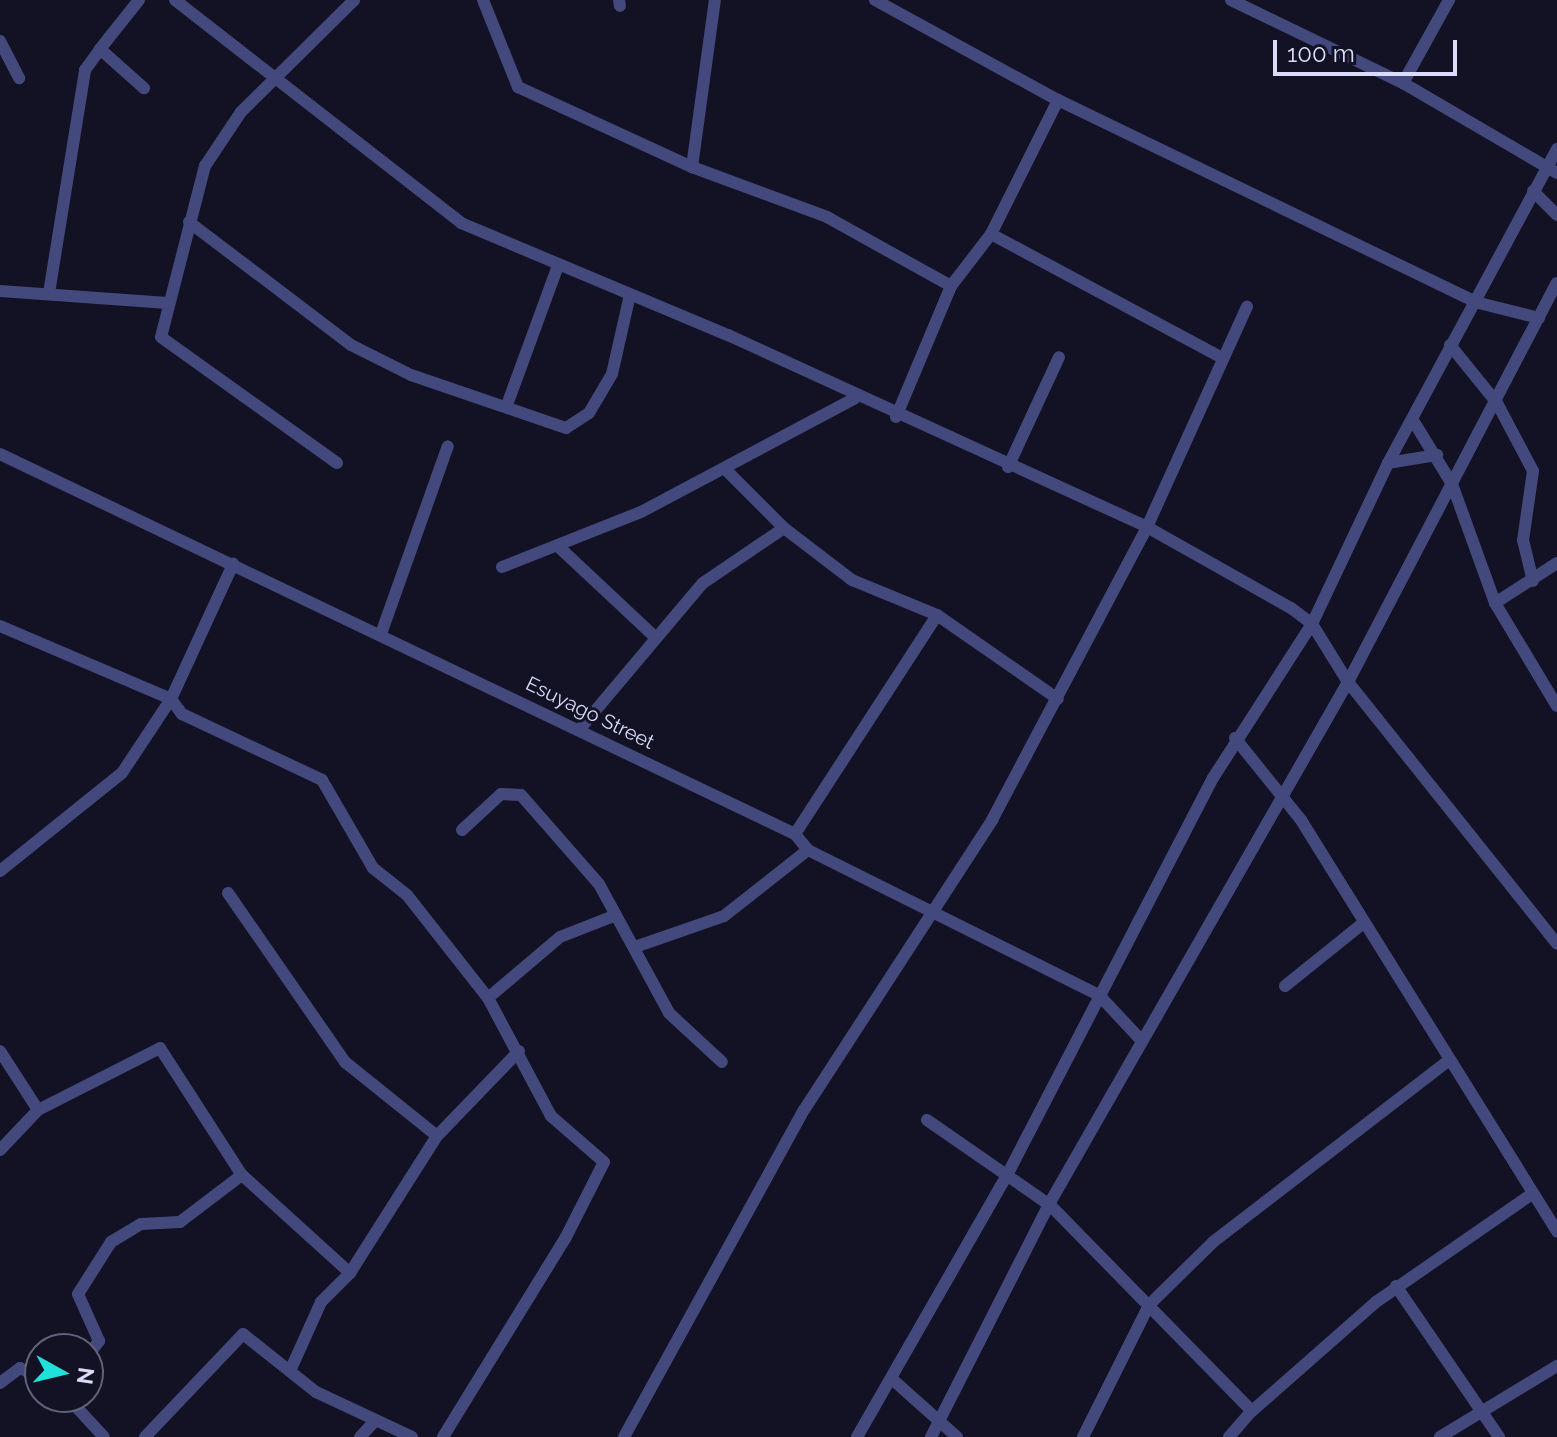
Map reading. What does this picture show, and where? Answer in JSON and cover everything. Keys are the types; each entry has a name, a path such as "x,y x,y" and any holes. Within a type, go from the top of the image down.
{"street":[{"path":"49,293 85,70 139,0"},
{"path":"175,0 461,223 557,268 630,295 896,417 1147,527 1312,624 1348,682 1557,944"},
{"path":"337,463 161,337 189,222 214,152 241,112 279,80 354,0"},
{"path":"483,0 518,87 692,167 827,217 951,286"},
{"path":"692,167 715,0"},
{"path":"875,0 1058,100 1475,302 1539,318"},
{"path":"1231,0 1257,5 1403,83 1552,171"},
{"path":"1403,83 1449,0"},
{"path":"0,41 19,78"},
{"path":"100,49 144,88"},
{"path":"896,417 951,286 991,234 1058,100"},
{"path":"857,1437 1005,1179 1235,738 1312,624 1388,463 1414,422 1450,345 1533,191 1552,171 1557,149"},
{"path":"1533,191 1557,215"},
{"path":"189,222 351,345 411,375 507,405 540,421 578,425 612,374 630,295"},
{"path":"991,234 1222,358"},
{"path":"507,405 557,268"},
{"path":"931,1437 1048,1206 1140,1039 1284,797 1348,682 1497,403 1557,283"},
{"path":"0,291 168,303"},
{"path":"624,1437 804,1110 877,989 939,910 1058,699 1147,527 1247,307"},
{"path":"1450,345 1497,403 1533,471 1523,540 1533,581"},
{"path":"1008,467 1059,357"},
{"path":"502,567 561,549 727,471 855,398"},
{"path":"1414,422 1452,484 1495,603 1557,706"},
{"path":"382,631 448,446"},
{"name":"Esuyago Street","path":"0,454 382,631 795,834 808,850 939,910 1099,995 1140,1039"},
{"path":"1388,463 1437,455"},
{"path":"727,471 784,528 852,580 937,615 1058,699"},
{"path":"579,730 703,583 784,528"},
{"path":"561,549 656,638"},
{"path":"1495,603 1557,563"},
{"path":"0,871 122,773 171,699 233,564"},
{"path":"795,834 937,615"},
{"path":"0,626 171,699 182,714 322,780 373,868 407,895 488,998 551,1116 605,1170 583,1192 566,1237 443,1437"},
{"path":"1235,738 1284,797 1361,925 1557,1232"},
{"path":"462,830 501,794 521,795 599,884 678,1025 722,1062"},
{"path":"635,947 724,916 808,850"},
{"path":"228,893 345,1062 437,1136"},
{"path":"488,998 567,932 616,915"},
{"path":"1285,986 1361,925"},
{"path":"0,1150 38,1110 160,1048 242,1175 350,1273"},
{"path":"0,1051 38,1110"},
{"path":"290,1371 321,1302 350,1273 437,1136 519,1051"},
{"path":"1083,1437 1149,1305 1213,1242 1447,1062"},
{"path":"927,1120 1005,1179 1048,1206 1252,1411"},
{"path":"95,1333 78,1294 111,1242 141,1224 180,1222 242,1175"},
{"path":"1229,1437 1252,1411 1396,1286 1532,1194"},
{"path":"1396,1286 1484,1409 1499,1437"},
{"path":"145,1437 233,1336 253,1335 290,1371 373,1423 412,1437"},
{"path":"1440,1437 1557,1366"},
{"path":"0,1383 20,1368 24,1370"},
{"path":"892,1379 957,1437"},
{"path":"82,1413 104,1437"},
{"path":"360,1437 373,1423"}]}
